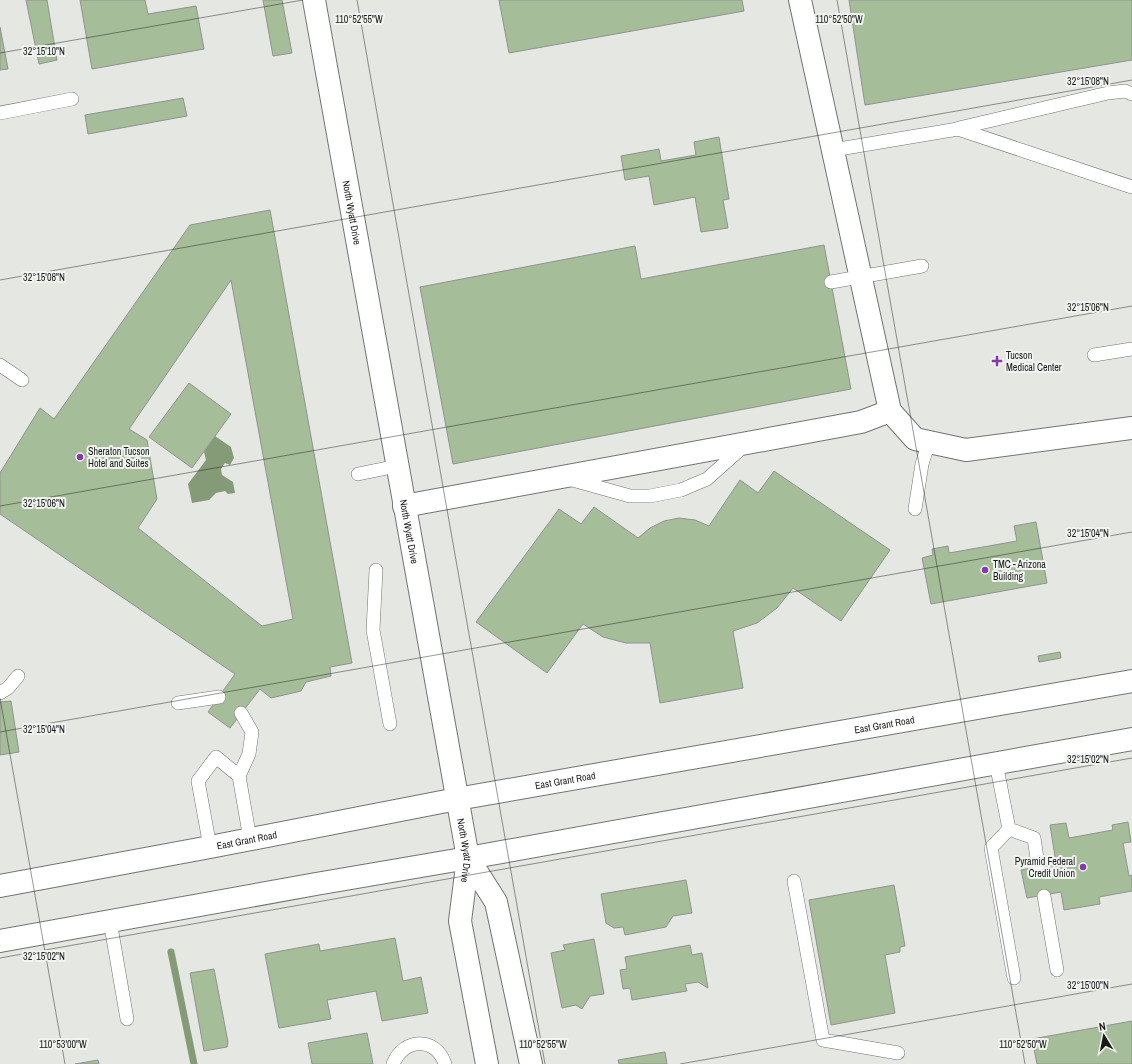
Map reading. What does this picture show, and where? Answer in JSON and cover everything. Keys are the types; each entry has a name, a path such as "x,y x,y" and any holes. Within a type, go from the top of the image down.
{"street":[{"name":"North Wyatt Drive","path":"314,0 468,858 460,921 487,1064"},
{"path":"800,0 890,411 915,439 966,450 1132,428"},
{"path":"404,506 861,422 890,411"},
{"name":"East Grant Road","path":"0,886 457,799 1132,681"},
{"path":"0,941 1132,739"},
{"path":"468,858 496,902 531,1064"}],"lane":[{"path":"833,150 958,129 1108,93 1125,91 1132,94"},
{"path":"0,113 72,99"},
{"path":"958,129 1131,188"},
{"path":"831,282 922,266"},
{"path":"1094,355 1132,349"},
{"path":"0,365 22,380"},
{"path":"915,509 922,464 929,442"},
{"path":"562,477 630,496 650,496 681,490 707,479 746,444"},
{"path":"358,474 397,466"},
{"path":"376,570 373,630 390,724"},
{"path":"0,694 8,688 18,676"},
{"path":"178,703 219,697"},
{"path":"241,713 252,732 249,754 239,776 250,839"},
{"path":"210,847 198,781 216,758 239,776"},
{"path":"996,763 1010,829"},
{"path":"1010,829 1034,838 1038,865"},
{"path":"1010,829 991,848 1014,978"},
{"path":"794,881 823,1040 898,1053"},
{"path":"1044,896 1057,970"},
{"path":"110,921 127,1019"},
{"path":"393,1064 401,1050 409,1045 418,1044 426,1044 435,1048 441,1054 445,1064"}],"shaded area":[{"path":"215,436 231,447 234,458 230,465 225,463 221,469 222,475 233,482 235,493 228,494 225,491 216,493 209,500 192,503 188,484 206,460 204,452"}],"building":[{"path":"26,0 47,0 57,60 39,64"},
{"path":"80,0 145,0 148,14 196,6 204,49 92,69"},
{"path":"263,0 282,0 292,53 273,56"},
{"path":"499,0 742,0 744,11 509,53"},
{"path":"849,0 1132,0 1132,60 865,105"},
{"path":"0,27 8,69 0,70"},
{"path":"183,98 187,116 88,134 85,115"},
{"path":"719,137 729,199 723,200 728,228 701,232 695,197 654,205 649,176 625,180 621,156 659,149 661,161 696,155 694,142"},
{"name":"Sheraton Tucson Hotel and Suites","path":"270,210 352,663 330,667 331,676 306,682 301,691 271,698 260,689 230,728 208,712 235,674 0,514 0,473 40,408 54,419 190,225","holes":["231,280 293,619 262,626 138,528 157,499 147,440 129,429"]},
{"path":"824,245 851,389 453,464 420,287 635,246 641,279"},
{"path":"189,383 231,414 192,468 149,437"},
{"path":"774,471 890,550 841,621 793,588 777,608 757,623 733,631 743,688 660,703 650,643 626,643 603,637 583,624 547,673 476,622 559,509 581,524 594,507 638,538 650,528 664,521 679,518 695,520 709,526 740,480 758,493"},
{"name":"TMC - Arizona Building","path":"1036,522 1047,583 931,604 922,558 933,555 932,549 948,546 949,553 1017,541 1014,526"},
{"path":"1060,652 1061,658 1039,662 1038,656"},
{"path":"11,701 19,752 0,755 0,702"},
{"name":"Pyramid Federal Credit Union","path":"1128,822 1131,842 1123,843 1129,876 1132,875 1132,891 1099,897 1100,904 1064,910 1061,892 1027,898 1021,870 1056,863 1050,825 1066,823 1069,838 1113,830 1112,825"},
{"path":"686,880 692,913 673,916 666,927 625,935 623,927 614,928 606,923 601,894"},
{"path":"894,885 905,946 900,947 900,952 885,955 895,1013 831,1025 809,900"},
{"path":"395,938 403,981 421,977 428,1013 382,1021 376,991 327,1000 331,1019 279,1028 265,954 319,944 320,951"},
{"path":"594,939 604,994 590,996 582,1009 576,1005 562,1008 551,953 565,950 563,945"},
{"path":"690,945 692,955 702,953 708,988 698,982 685,984 687,991 632,1000 630,988 623,989 620,970 627,969 625,957"},
{"path":"214,969 228,1042 227,1047 204,1051 190,973"},
{"path":"1132,1021 1132,1064 1037,1064 1032,1039"},
{"path":"367,1033 373,1064 312,1064 308,1043"},
{"path":"665,1052 667,1064 619,1064 618,1060"},
{"path":"98,1060 99,1064 75,1064"}],"waterway":[{"path":"171,952 194,1064"}],"place":[{"name":"Tucson Medical Center","path":"997,361"},
{"name":"Sheraton Tucson Hotel and Suites","path":"80,457"},
{"name":"TMC - Arizona Building","path":"985,570"},
{"name":"Pyramid Federal Credit Union","path":"1083,867"}]}
